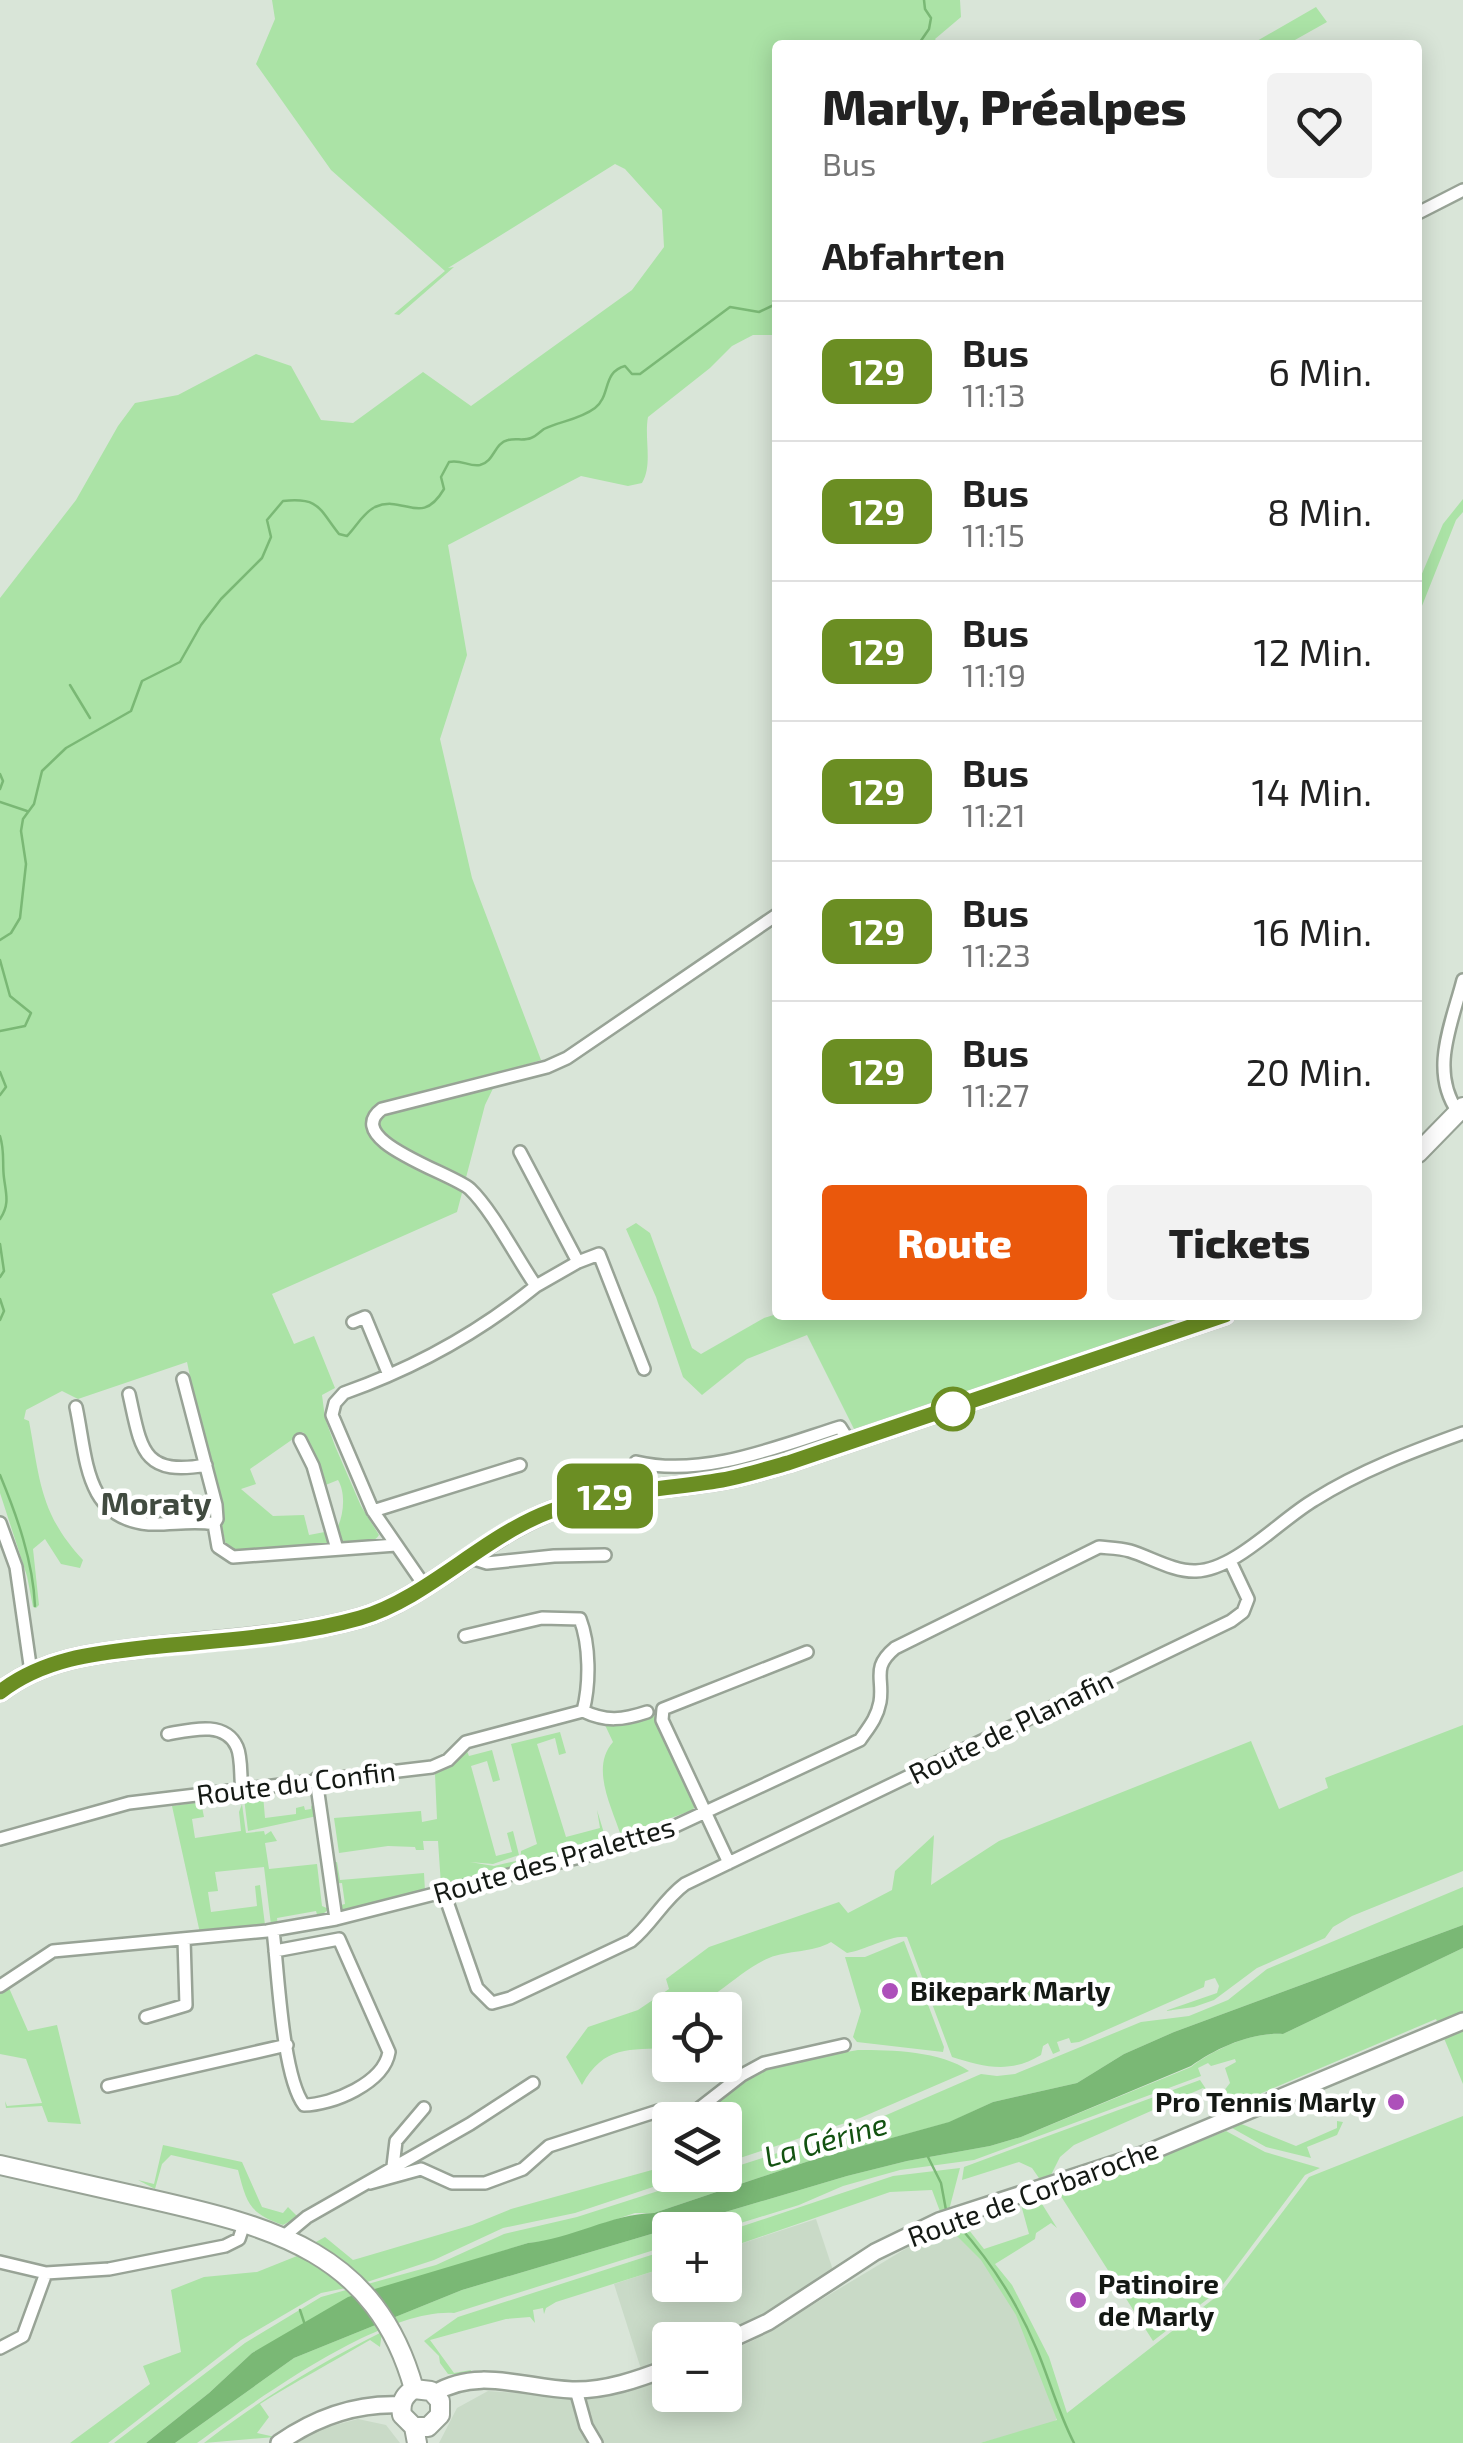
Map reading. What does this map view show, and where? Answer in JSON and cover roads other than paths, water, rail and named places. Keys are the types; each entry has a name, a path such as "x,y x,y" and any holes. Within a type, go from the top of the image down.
{"main road":[{"path":"1422,1149 1460,1110"},
{"path":"0,1692 31,1672 100,1652 315,1628 363,1617 424,1585 510,1530 549,1512 589,1499 722,1480 850,1443 1209,1320"},
{"path":"0,2165 245,2221 284,2236 351,2281 393,2336 414,2389"},
{"path":"414,2389 425,2389 438,2400 440,2415 415,2427 404,2397 414,2389"}],"street":[{"path":"1422,212 1463,190"},
{"path":"536,1286 468,1187 389,1147 374,1134 372,1117 382,1109 546,1067 567,1058 772,918"},
{"path":"1460,1110 1448,1093 1443,1065 1463,980"},
{"path":"520,1152 578,1262"},
{"path":"424,1585 373,1511 332,1415 334,1403 344,1393 440,1353 536,1286 599,1254 644,1369"},
{"path":"379,1312 359,1320 389,1376"},
{"path":"183,1379 216,1505 218,1548 233,1557 396,1545"},
{"path":"129,1394 145,1453 156,1464 172,1470 206,1465"},
{"path":"76,1407 92,1485 99,1500 113,1513 150,1524 214,1524"},
{"path":"636,1462 660,1468 688,1467 776,1448 840,1427 850,1443"},
{"name":"Route des Pralettes","path":"0,1986 53,1951 273,1930 336,1919 641,1840 860,1740 875,1720 881,1699 879,1672 883,1658 894,1648 1099,1547 1125,1549 1186,1571 1200,1572 1230,1562 1316,1498 1391,1461 1463,1433"},
{"path":"300,1440 313,1466 337,1549"},
{"path":"373,1511 520,1464"},
{"path":"0,1523 16,1567 31,1672"},
{"path":"468,1557 488,1563 604,1555"},
{"name":"Route de Planafin","path":"444,1893 478,1988 492,2002 510,1998 631,1941 672,1893 729,1863 1231,1622 1243,1612 1248,1598 1230,1562"},
{"path":"465,1636 542,1618 580,1619 586,1650 587,1695 583,1711"},
{"path":"729,1863 662,1720 663,1709 807,1652"},
{"name":"Route du Confin","path":"0,1840 130,1804 432,1768 448,1760 466,1742 583,1711 600,1719 623,1720 647,1712"},
{"path":"168,1734 206,1728 226,1736 237,1747 242,1789"},
{"path":"316,1779 336,1919"},
{"path":"273,1930 275,1951 287,2045 296,2094 304,2105 317,2105 365,2084 387,2064 389,2052 339,1939 275,1951"},
{"path":"146,2017 186,2005 184,1939"},
{"name":"Route de Corbaroche","path":"742,2334 768,2322 874,2252 939,2221 1161,2148 1463,2021"},
{"path":"108,2086 287,2045"},
{"path":"370,2183 421,2169 452,2183 485,2183 523,2169 549,2146 658,2111 697,2110 764,2063 844,2045"},
{"path":"284,2236 307,2217 470,2124 533,2083"},
{"path":"392,2166 396,2141 424,2108"},
{"path":"0,2262 46,2273 109,2269 224,2246 238,2238 245,2221"},
{"path":"1,2349 23,2336 46,2273"},
{"path":"438,2400 474,2380 576,2390 652,2374"},
{"path":"576,2390 586,2426 596,2443"},
{"path":"279,2443 320,2419 363,2409 415,2427"}],"waterway":[{"path":"921,40 931,18 924,0"},
{"path":"0,940 11,933 20,918 26,864 21,831 23,819 34,804 42,771 66,748 131,711 142,681 180,662 221,599 262,558 271,537 267,520 283,501 312,503 339,534 347,536 375,507 428,506 444,489 441,477 449,462 480,465 503,442 531,438 589,412 600,403 618,369 625,366 632,374 640,374 730,307 759,312 772,306"},
{"path":"70,685 90,718"},
{"path":"0,774 0,789"},
{"path":"0,802 27,811"},
{"path":"0,960 10,996 31,1013 25,1026 0,1031"},
{"path":"0,1072 6,1087 0,1095"},
{"path":"0,1136 6,1199 0,1219"},
{"path":"0,1244 4,1271 0,1277"},
{"path":"0,1299 4,1311 0,1320"},
{"path":"0,1475 23,1539 35,1606"},
{"path":"927,2155 941,2183 946,2210"},
{"path":"959,2226 1013,2300 1074,2443"},
{"path":"300,2310 306,2328"}],"place":[{"name":"Bikepark Marly","path":"890,1991"},
{"name":"Pro Tennis Marly","path":"1396,2102"},
{"name":"Patinoire de Marly","path":"1078,2300"}],"district":[{"name":"Moraty","path":"156,1504"}],"water label":[{"name":"La Gérine","path":"826,2141"}]}
